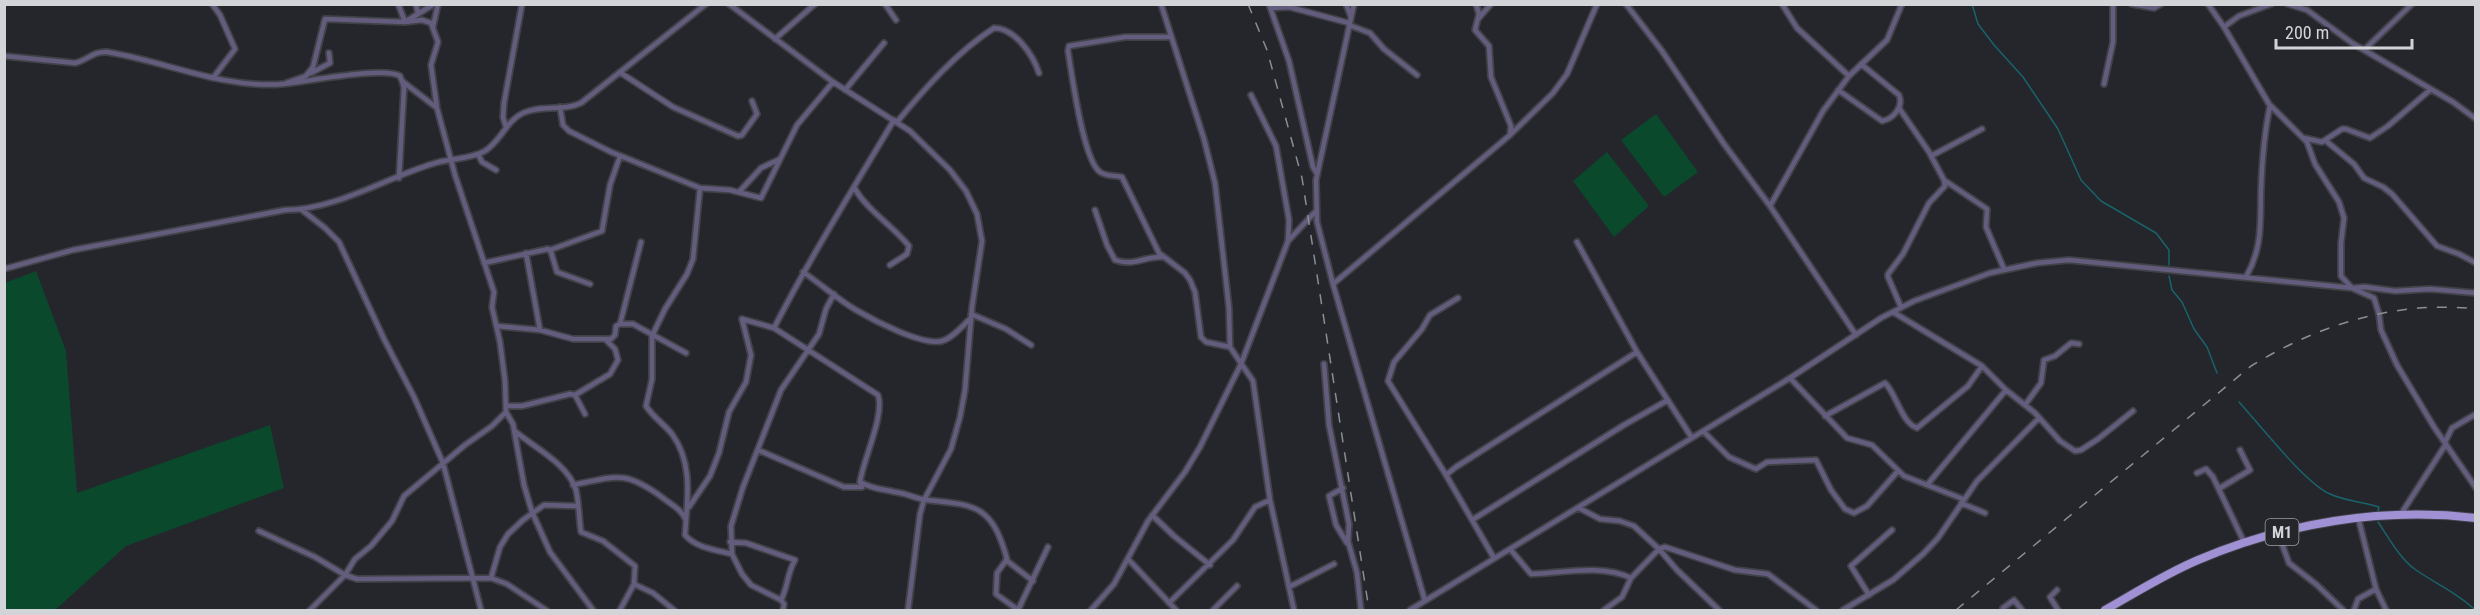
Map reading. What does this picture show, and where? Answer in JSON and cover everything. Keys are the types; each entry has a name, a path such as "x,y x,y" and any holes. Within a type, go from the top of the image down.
{"main road":[{"name":"M1","path":"2105,610 2195,561 2244,542 2278,533 2358,518 2401,514 2438,514 2475,518"}],"street":[{"path":"212,4 220,15 235,47 234,52 213,78"},
{"path":"416,4 418,14"},
{"path":"405,22 436,4"},
{"path":"433,27 436,4"},
{"path":"506,127 503,114 504,103 522,4"},
{"path":"4,268 73,250 285,210 302,210 363,192 431,164 478,154 493,144 517,116 532,109 581,103 706,4"},
{"path":"729,4 833,82 910,130 938,157 960,184 977,214 982,240 971,315 964,390 955,437 948,458 924,500 920,514 908,610"},
{"path":"775,39 815,4"},
{"path":"885,4 896,20"},
{"path":"1161,4 1204,139 1215,183 1229,308 1230,347 1253,381 1270,500 1294,610"},
{"path":"1346,4 1350,22"},
{"path":"1354,4 1317,174 1316,211 1333,284 1425,601"},
{"path":"1476,4 1479,11 1475,30 1489,46 1492,82 1510,126 1510,135"},
{"path":"1478,19 1491,4"},
{"path":"1333,284 1510,135 1562,82 1597,4"},
{"path":"1626,4 1662,51 1724,144 1770,206 1856,335"},
{"path":"1782,4 1797,28 1849,76"},
{"path":"1770,206 1807,137 1839,90 1849,76 1887,40 1902,4"},
{"path":"2103,84 2113,42 2113,4"},
{"path":"2132,4 2154,8 2161,4"},
{"path":"2208,4 2270,106 2304,138 2319,173 2333,189 2343,210 2344,218 2341,243 2343,279 2352,288 2374,298 2381,330 2408,384 2475,488"},
{"path":"2224,27 2239,16 2271,4"},
{"path":"2288,4 2307,10 2364,50 2454,102 2475,119"},
{"path":"2364,50 2412,4"},
{"path":"399,6 405,22"},
{"path":"1317,174 1289,61 1270,6 1289,7 1350,22 1370,33 1384,49 1417,75"},
{"path":"306,76 313,67 325,19 405,22 422,20 431,23 438,42 431,65 437,108 494,292 492,307 505,381 506,412 515,431 524,485 532,512 550,552 593,610"},
{"path":"774,328 803,272 855,189 862,172 896,121 932,82 968,48 994,28 1003,30 1023,45 1040,73"},
{"path":"1170,37 1125,37 1071,45 1068,51 1090,160 1102,173 1122,177 1162,257 1191,280 1203,340 1230,347"},
{"path":"845,90 884,43"},
{"path":"4,56 75,63 83,61 94,52 107,52 213,78 248,83 285,84 387,71 396,73 402,81 437,108"},
{"path":"285,84 330,63 329,52"},
{"path":"1839,90 1882,121 1899,108 1901,100 1899,95 1861,64"},
{"path":"621,73 673,106 738,136 742,135 757,114 752,101"},
{"path":"399,178 404,88 402,81"},
{"path":"560,107 563,124 569,131 620,156 700,188 739,192 761,198 797,125 833,82"},
{"path":"2304,138 2319,143 2326,141 2342,129 2367,138 2374,136 2430,90"},
{"path":"1091,610 1114,584 1152,515 1200,447 1241,364 1288,241 1288,220 1276,146 1251,95"},
{"path":"2246,277 2255,261 2260,243 2263,140 2270,106"},
{"path":"1899,108 1930,156 1945,186 1929,203 1903,254 1888,274 1901,307"},
{"path":"1930,156 1982,129"},
{"path":"2326,141 2354,164 2364,178 2392,194 2437,246 2475,263"},
{"path":"478,154 482,162 496,170"},
{"path":"484,263 550,250 602,231 610,185 620,156"},
{"path":"739,192 761,168 780,159"},
{"path":"1944,180 1987,209 1986,227 2004,270"},
{"path":"700,188 693,259 652,336 652,379 646,406 667,427 678,444 688,484 685,535 690,541 712,550 732,554"},
{"path":"855,189 862,200 909,246 907,254 890,265"},
{"path":"302,210 332,234 347,256 443,463 481,610"},
{"path":"1095,210 1107,245 1115,260 1138,263 1162,257"},
{"path":"1288,241 1316,211"},
{"path":"620,324 641,242"},
{"path":"1577,242 1638,352 1692,438"},
{"path":"550,250 557,272 590,284"},
{"path":"526,253 540,330"},
{"path":"1413,610 1901,307 2004,270 2069,260 2352,288 2365,287 2395,291 2430,289 2475,293"},
{"path":"803,272 854,309 911,336 934,342 948,338 971,315"},
{"path":"783,610 784,604 781,600 751,585 732,554 730,542 734,515 781,390 819,334 826,309 834,294"},
{"path":"1458,298 1430,315 1394,362 1388,381 1494,558"},
{"path":"1893,312 1982,366 2039,418 2060,441 2078,452 2133,411"},
{"path":"971,315 1006,329 1031,345"},
{"path":"688,509 710,476 719,453 729,412 746,382 751,355 742,319 774,328 878,395 880,401 861,484"},
{"path":"497,326 540,330 573,339 606,340 611,339 616,326 633,324 686,353"},
{"path":"506,406 522,406 570,394 575,395 610,374 618,360 615,349 606,340"},
{"path":"2025,405 2041,383 2044,360 2055,356 2071,343 2079,344"},
{"path":"1446,476 1463,462 1638,352"},
{"path":"1324,364 1329,424 1350,524 1349,545"},
{"path":"1825,416 1885,383 1902,412 1913,427 1917,428 1968,386 1982,366"},
{"path":"1790,378 1847,438 1868,443 1880,450 1898,471 1984,513"},
{"path":"1927,485 2006,390"},
{"path":"575,395 585,414"},
{"path":"1472,520 1668,400"},
{"path":"310,610 345,575 355,559 371,546 393,520 404,496 492,426 506,412"},
{"path":"2401,514 2452,429 2475,414"},
{"path":"1843,610 1904,572 1923,554 1938,538 1962,501 1998,458 2039,418"},
{"path":"515,431 557,463 568,475 573,485 581,532 603,541 633,564 634,584 620,610"},
{"path":"1703,431 1730,457 1756,469 1767,462 1816,460 1831,490 1845,509 1854,513 1867,506 1898,471"},
{"path":"759,450 844,487 861,484 924,500 963,504 982,510 991,522 1006,560 1034,580"},
{"path":"2220,488 2250,470 2240,450"},
{"path":"2197,473 2204,469 2208,471 2220,488 2244,542"},
{"path":"573,485 607,478 635,479 682,511 686,520"},
{"path":"1343,488 1329,497 1336,525 1349,545 1357,573 1361,610"},
{"path":"1169,603 1237,535 1255,507 1270,500"},
{"path":"491,578 504,539 532,512 548,504 577,506"},
{"path":"1579,508 1596,518 1627,522 1634,526 1719,610"},
{"path":"1152,515 1209,565"},
{"path":"2358,518 2376,589 2386,610"},
{"path":"1869,595 1851,566 1892,530"},
{"path":"259,531 315,557 345,575 364,580 481,576 507,584 546,610"},
{"path":"2278,533 2289,563 2343,610"},
{"path":"730,542 746,543 795,560 789,569 786,591 781,600"},
{"path":"1006,560 997,573 996,594 999,599 1018,610 1048,547"},
{"path":"1510,549 1530,574 1595,570 1619,573 1630,578"},
{"path":"1604,610 1622,597 1630,578 1659,549 1670,549 1703,562 1741,572 1766,573 1816,610"},
{"path":"1128,559 1176,610"},
{"path":"1289,587 1334,564"},
{"path":"634,584 653,592 674,610"},
{"path":"1213,610 1237,586"},
{"path":"2354,610 2358,599 2376,589"},
{"path":"2057,591 2050,597 2058,610"},
{"path":"2003,608 2014,600 2022,610"}],"green space":[{"path":"1656,114 1698,172 1664,197 1621,140"},
{"path":"1607,152 1649,206 1614,237 1573,181"},
{"path":"36,271 66,351 77,493 270,425 284,488 126,546 55,610 5,610 5,283"}],"waterway":[{"path":"1972,4 1978,24 2023,77 2058,129 2081,180 2101,201 2156,233 2169,250 2169,265"},
{"path":"2169,276 2172,290 2182,302 2194,329 2207,347 2217,373"},
{"path":"2239,402 2296,466 2320,488 2348,500 2379,507 2378,511"},
{"path":"2378,522 2395,548 2410,565 2475,610"}],"railway":[{"path":"1248,4 1267,50 1302,178 1369,610"},
{"path":"1956,610 2251,366 2303,339 2359,319 2417,308 2476,309"}]}
